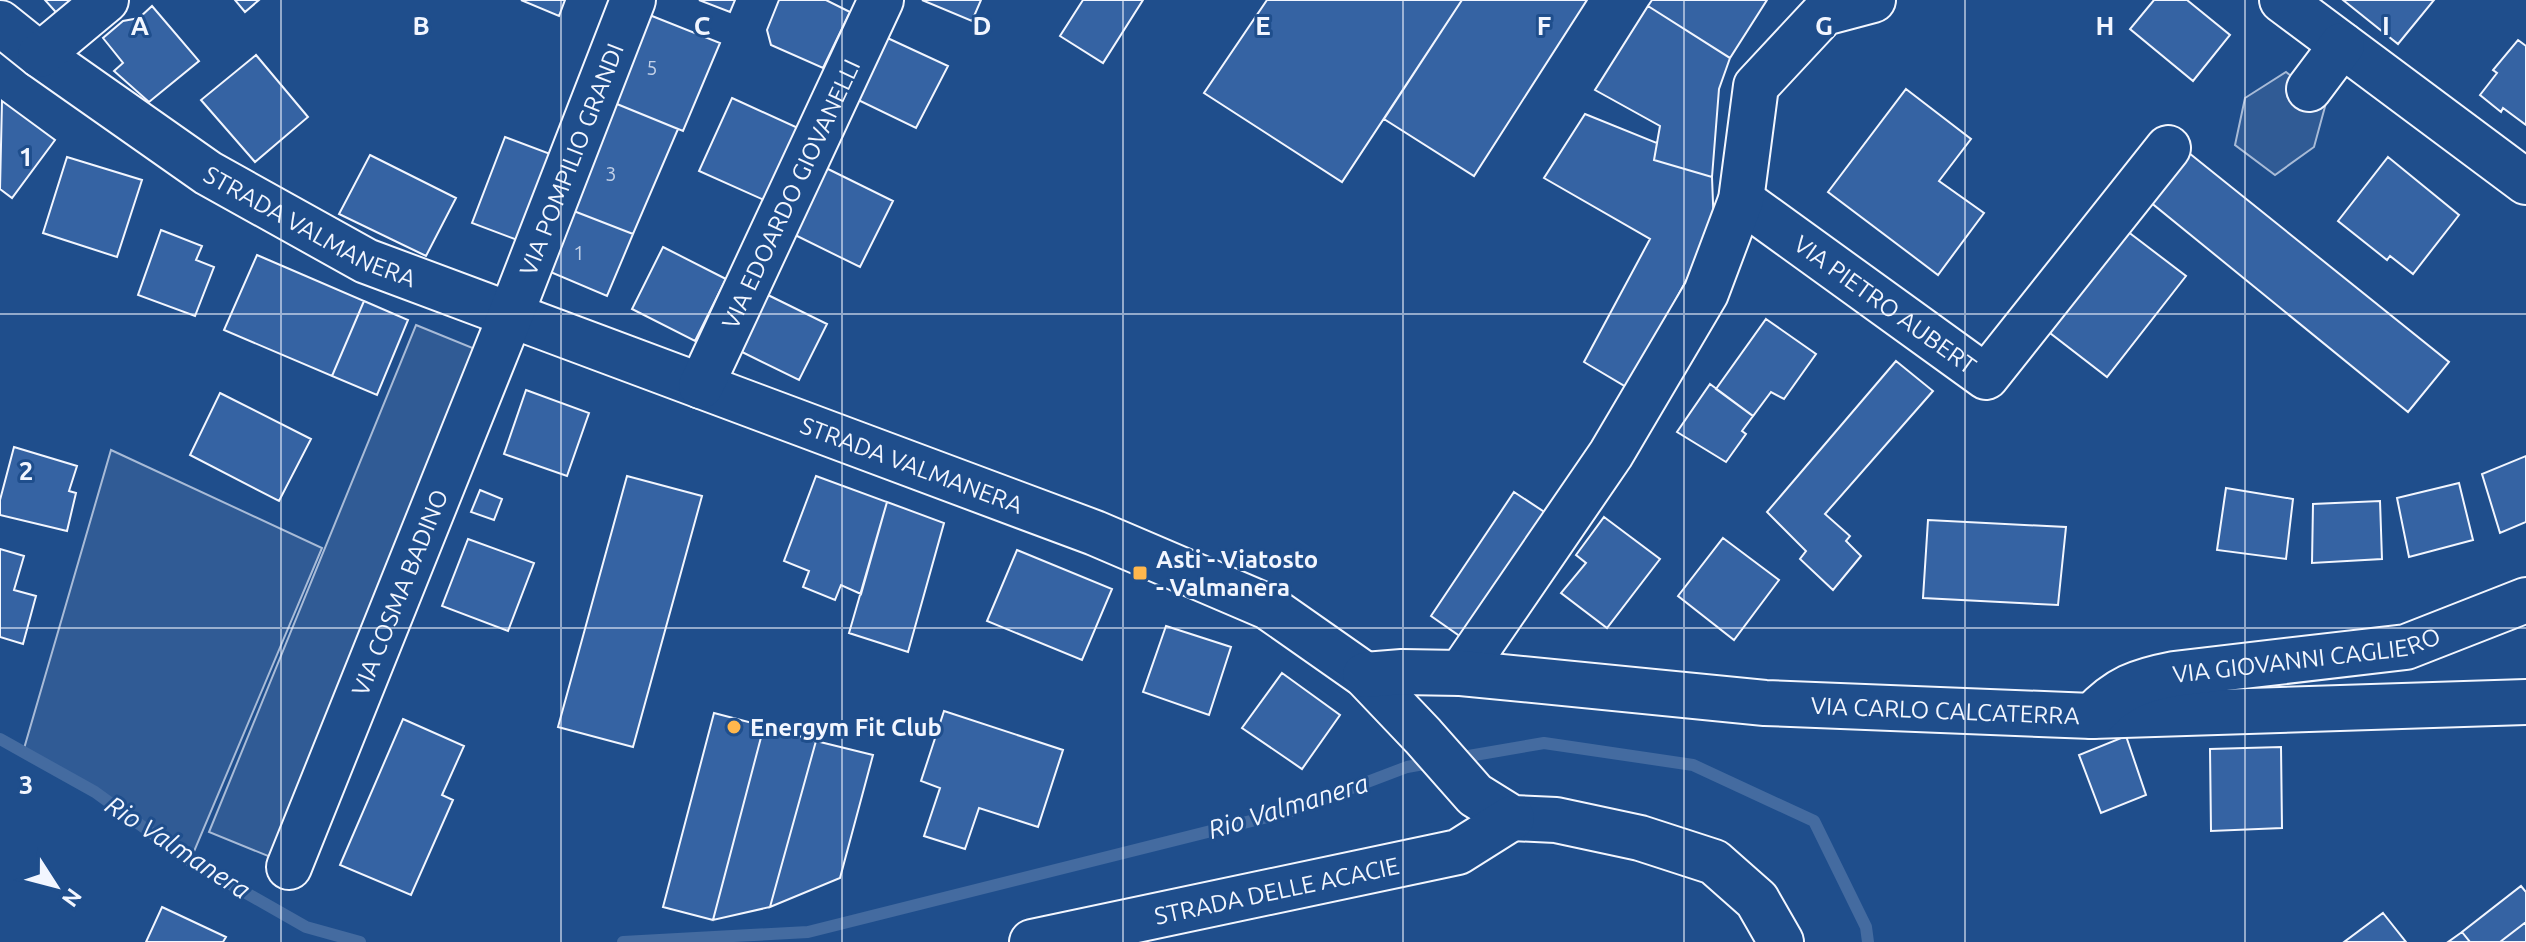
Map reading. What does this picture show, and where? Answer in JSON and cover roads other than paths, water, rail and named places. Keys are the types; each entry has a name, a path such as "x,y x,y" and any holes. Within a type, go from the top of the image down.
{"street":[{"path":"40,55 106,0"},
{"name":"VIA POMPILIO GRANDI","path":"510,317 633,0"},
{"name":"VIA EDOARDO GIOVANELLI","path":"701,386 881,0"},
{"path":"1461,673 1611,454 1706,293 1741,200 1756,86 1824,13 1873,0"},
{"path":"2282,0 2526,182"},
{"name":"STRADA VALMANERA","path":"0,23 40,55 208,173 366,261 1095,533 1268,607 1365,675 1475,795 1512,818 1556,820 1640,838 1714,862 1757,900 1781,942"},
{"path":"2309,89 2342,45"},
{"name":"VIA PIETRO AUBERT","path":"1741,200 1986,377 2168,148"},
{"name":"VIA COSMA BADINO","path":"289,867 510,317"},
{"name":"VIA GIOVANNI CAGLIERO","path":"2092,716 2108,699 2136,682 2174,674 2406,647 2526,600"},
{"name":"VIA CARLO CALCATERRA","path":"1365,675 1461,673 1765,703 2092,716 2526,702"},
{"name":"STRADA DELLE ACACIE","path":"1032,942 1458,852 1512,818"}],"waterway":[{"name":"Rio Valmanera","path":"0,739 95,792 190,861 306,927 360,942"},
{"name":"Rio Valmanera","path":"1457,758 1544,743 1693,765 1814,821 1866,927 1868,942"},
{"name":"Rio Valmanera","path":"623,942 808,932 1291,811 1407,767 1435,762"}],"place":[{"name":"Asti - Viatosto - Valmanera","path":"1140,573"},
{"name":"Energym Fit Club","path":"734,727"}]}
